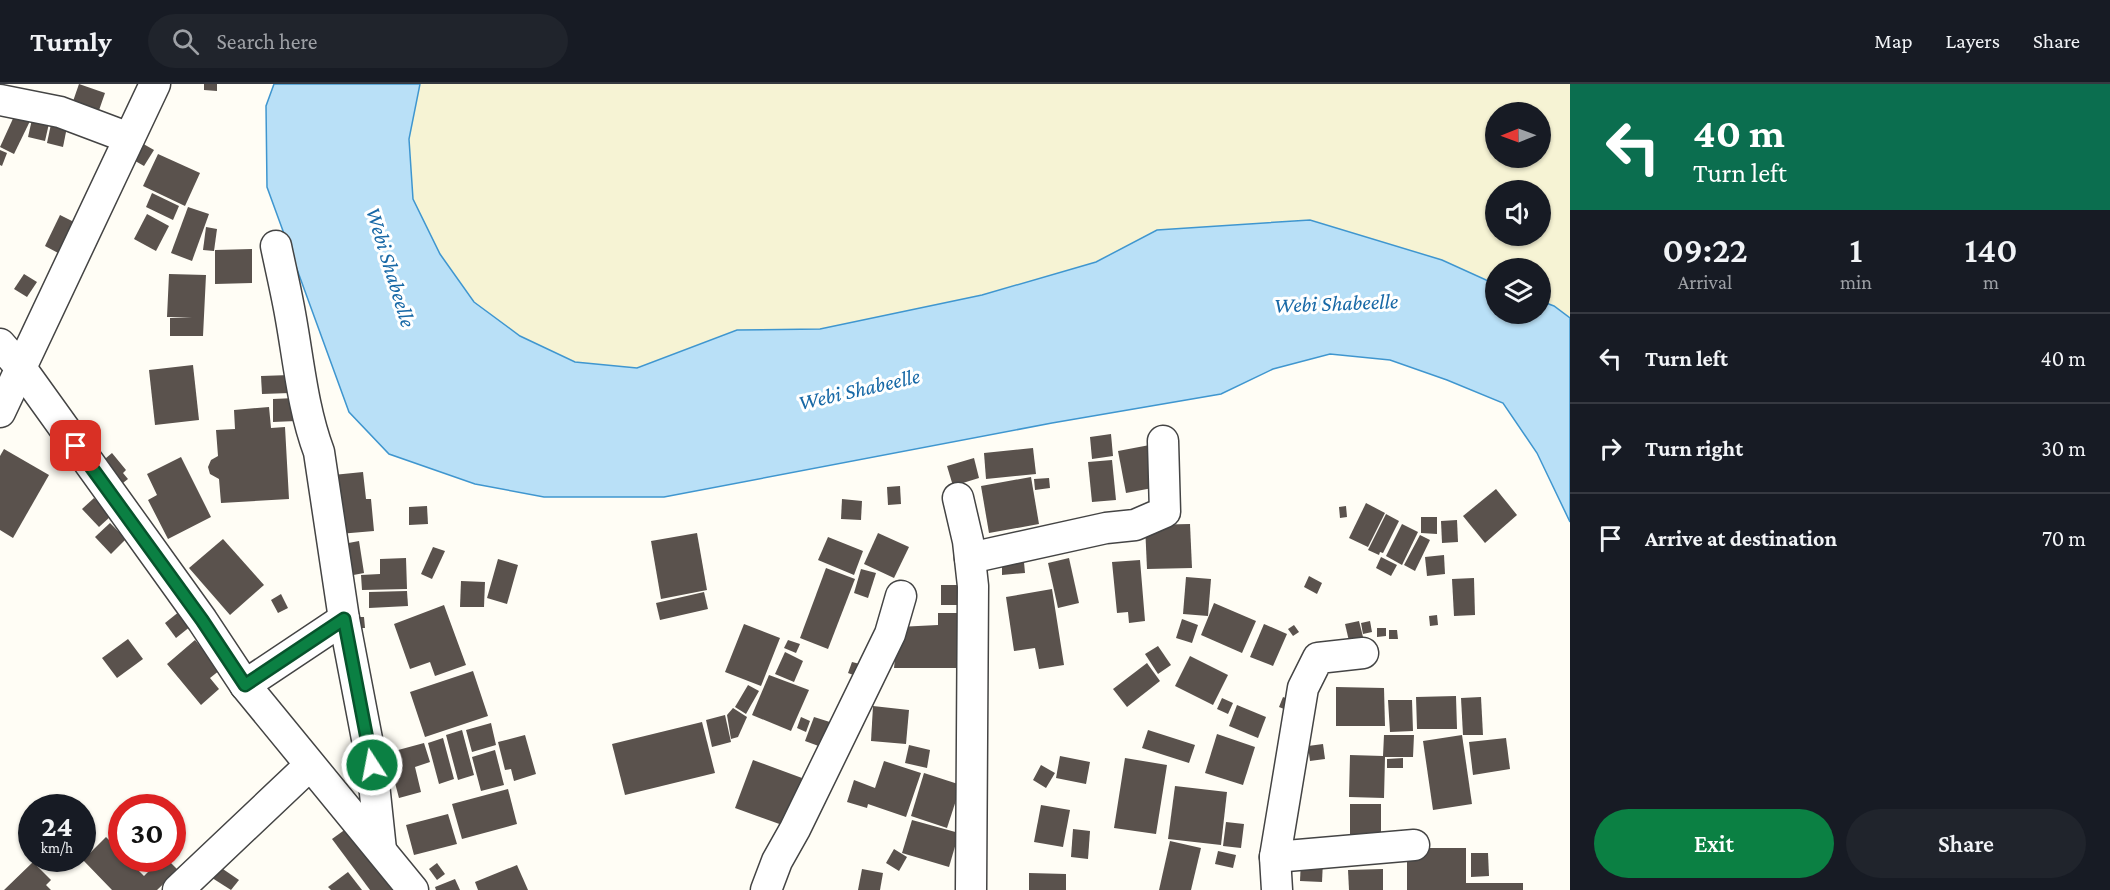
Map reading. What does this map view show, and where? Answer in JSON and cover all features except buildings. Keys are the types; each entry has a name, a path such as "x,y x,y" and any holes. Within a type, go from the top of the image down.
{"street":[{"path":"0,412 155,84"},
{"path":"0,100 60,112 129,138"},
{"path":"276,246 302,389 310,427 319,452 344,619 372,765 381,850"},
{"path":"0,344 21,368 202,620 245,685 413,890"},
{"path":"970,558 1106,528 1135,525 1166,512 1163,441"},
{"path":"958,498 973,586 971,890"},
{"path":"766,890 777,861 890,634 901,596"},
{"path":"245,685 344,619"},
{"path":"1277,890 1275,857 1303,688 1318,658 1363,653"},
{"path":"178,890 310,765"},
{"path":"1275,857 1414,845"}],"shaded area":[{"path":"420,84 1570,84 1570,318 1551,305 1551,258 1485,258 1485,279 1442,260 1310,220 1157,230 1096,262 982,295 820,329 737,330 637,368 575,362 520,336 474,301 440,254 413,199 409,139"}],"water":[{"name":"Webi Shabeelle","path":"274,84 420,84 409,139 413,199 440,254 474,302 520,336 575,362 637,368 737,330 820,329 982,295 1096,262 1157,230 1310,220 1442,260 1485,279 1485,324 1551,324 1551,305 1570,318 1570,522 1537,453 1503,403 1390,360 1330,354 1273,369 1221,394 1052,423 664,497 544,497 475,484 389,454 349,412 267,187 266,106"}],"route":[{"path":"76,446 202,620 245,685 344,619 372,765"}]}
